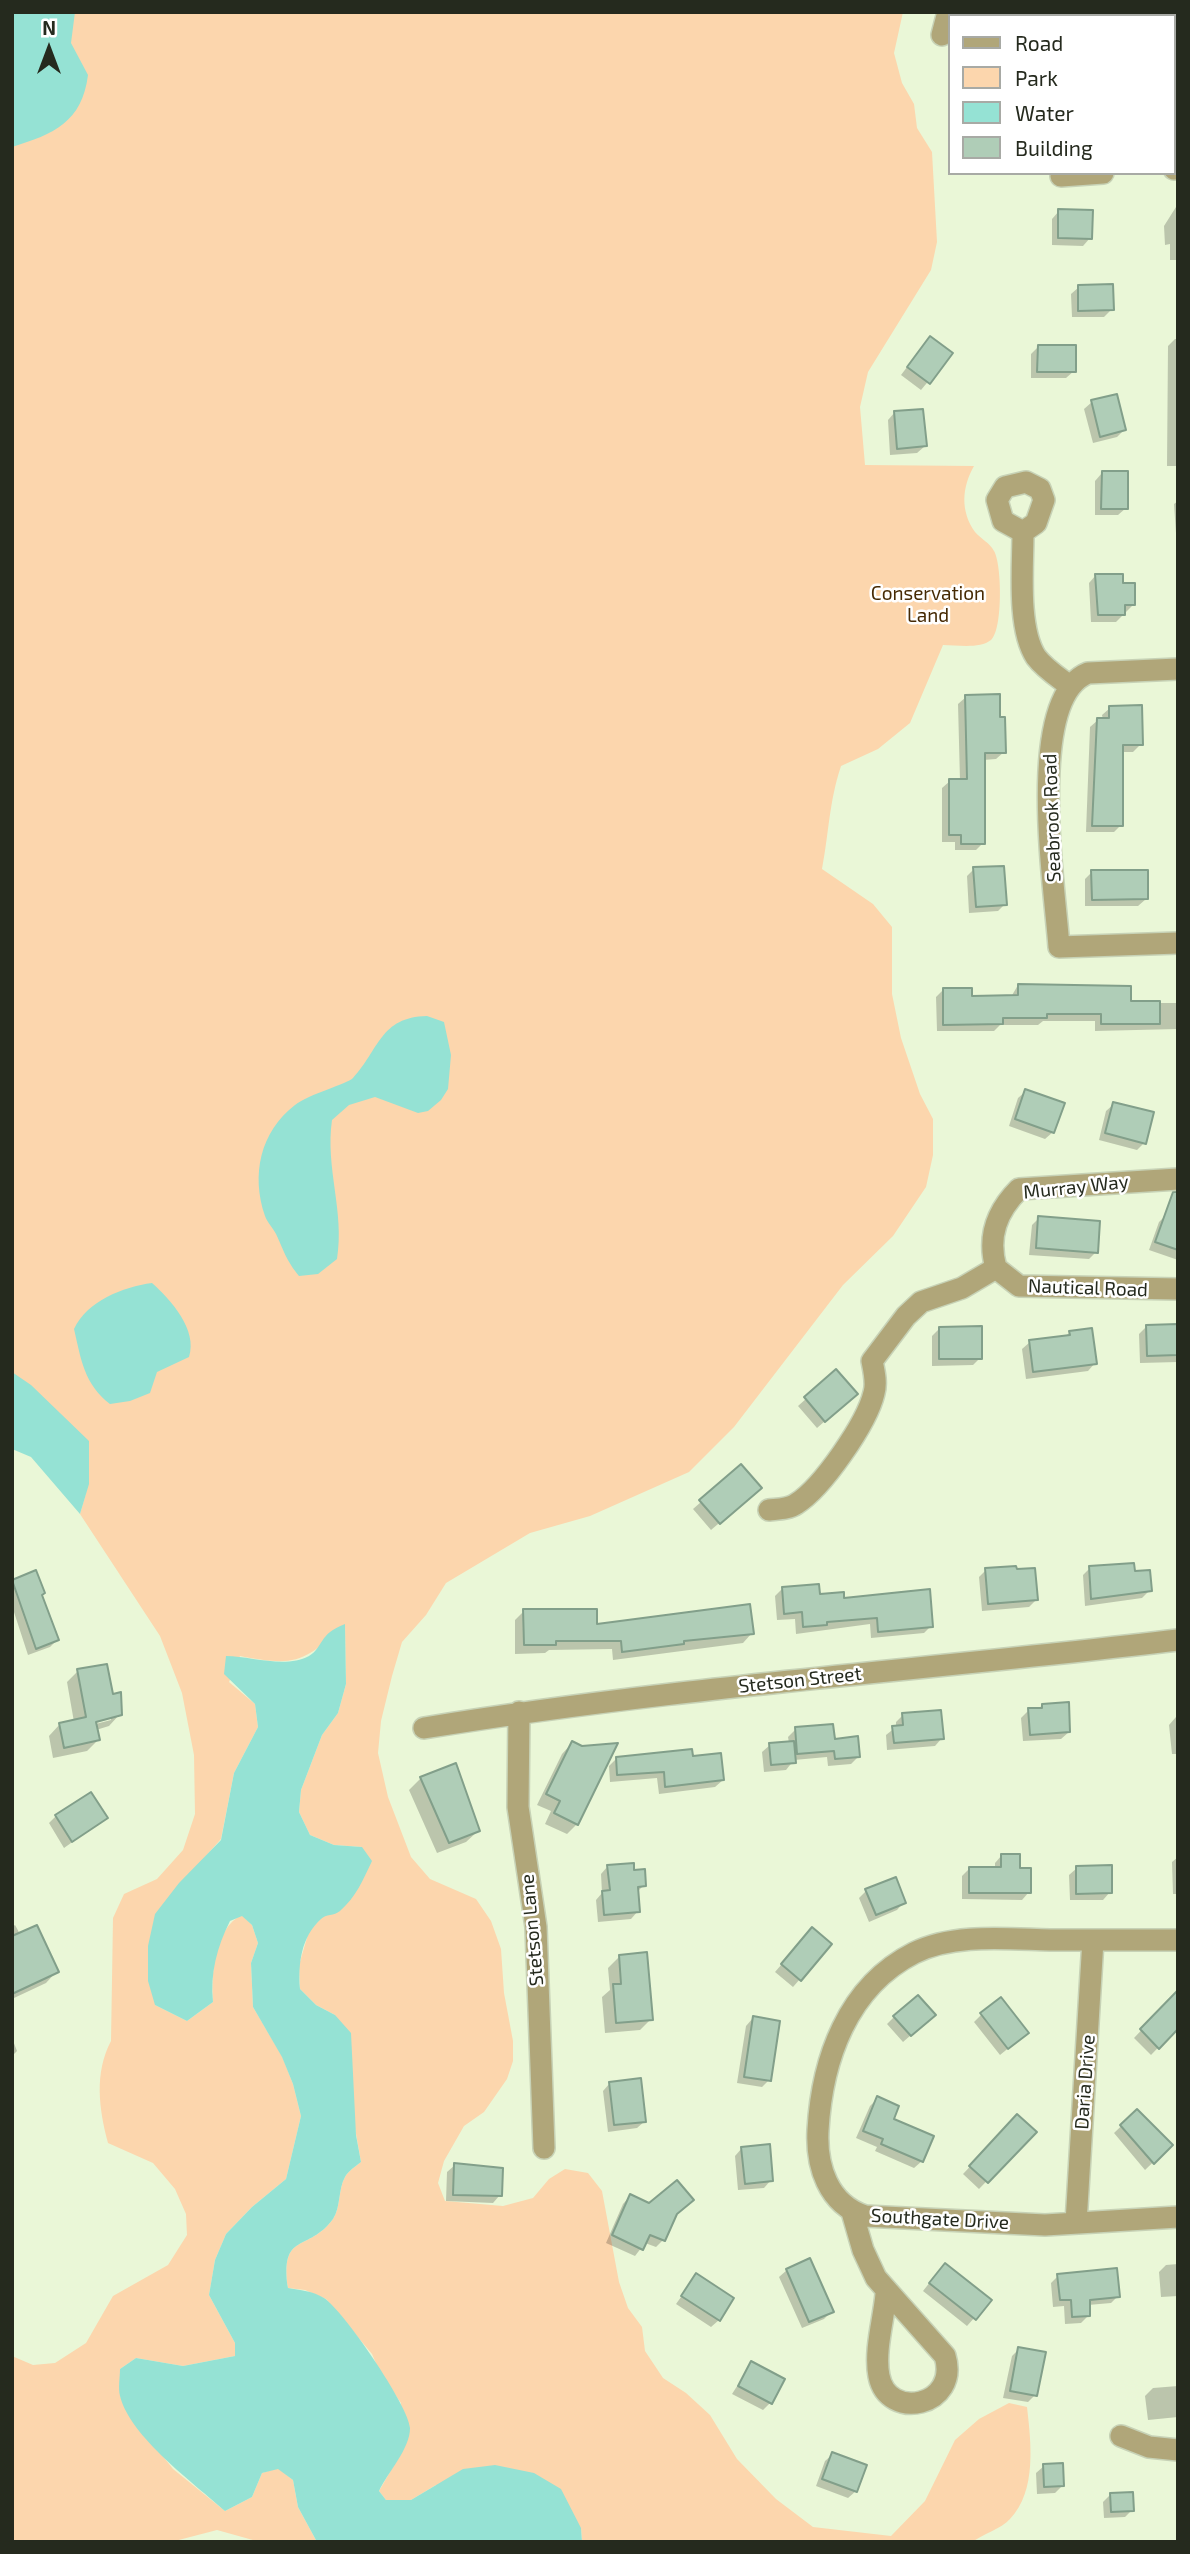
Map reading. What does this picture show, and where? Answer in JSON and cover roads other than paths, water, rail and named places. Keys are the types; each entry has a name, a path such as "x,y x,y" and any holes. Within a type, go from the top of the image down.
{"street":[{"path":"942,35 948,12"},
{"path":"1061,176 1075,175"},
{"path":"1023,532 1024,614 1030,644 1042,664 1070,686 1088,673 1178,669"},
{"name":"Seabrook Road","path":"1070,686 1052,725 1048,756 1059,947 1178,943"},
{"name":"Murray Way","path":"996,1268 992,1247 999,1212 1020,1189 1178,1179"},
{"path":"769,1510 795,1506 834,1464 857,1432 875,1390 872,1360 906,1316 921,1302 962,1288 996,1268"},
{"name":"Nautical Road","path":"996,1268 1019,1286 1178,1289"},
{"name":"Stetson Street","path":"424,1728 519,1712 1178,1640"},
{"name":"Stetson Lane","path":"519,1712 518,1807 536,1927 544,2148"},
{"name":"Southgate Drive","path":"1178,1940 988,1939 946,1943 915,1953 875,1980 848,2016 832,2050 820,2092 818,2142 824,2178 836,2198 852,2212 888,2219 1045,2225 1178,2217"},
{"name":"Daria Drive","path":"1076,2223 1093,1940"},
{"path":"852,2212 863,2250 886,2294 945,2356 948,2370 944,2384 936,2396 923,2402 902,2402 890,2395 881,2384 878,2370 886,2294"},
{"path":"1121,2437 1149,2447 1178,2450"}],"water":[{"path":"12,12 75,12 71,43 88,75 80,104 63,124 41,137 12,147"},
{"path":"427,1016 444,1022 451,1055 448,1089 441,1100 428,1111 418,1113 375,1097 349,1105 332,1120 331,1155 339,1224 337,1259 318,1274 299,1276 266,1218 261,1201 259,1170 266,1141 283,1116 295,1105 353,1078 382,1037 399,1022"},
{"path":"152,1283 167,1298 186,1326 190,1336 189,1357 157,1372 150,1393 130,1401 110,1404 89,1379 74,1329 88,1311 107,1297"},
{"path":"12,1372 31,1385 89,1441 89,1484 80,1514 31,1457 12,1449"},
{"path":"345,1624 346,1684 338,1713 322,1735 301,1790 299,1812 310,1835 334,1845 362,1847 372,1861 359,1888 346,1906 338,1913 321,1919 309,1934 300,1961 300,1989 316,2005 335,2015 351,2033 356,2135 361,2162 345,2177 333,2219 324,2229 292,2250 288,2258 288,2288 315,2294 333,2306 374,2359 407,2417 410,2428 406,2444 379,2491 386,2500 411,2500 463,2469 495,2465 534,2473 561,2489 581,2528 582,2542 317,2542 298,2507 293,2480 278,2469 262,2473 252,2497 225,2511 181,2474 150,2443 126,2412 120,2396 120,2369 136,2358 183,2366 235,2356 235,2343 209,2295 215,2260 226,2234 252,2207 286,2179 301,2116 293,2084 282,2057 253,2007 251,1963 258,1943 252,1925 242,1916 230,1921 221,1941 214,1970 213,2002 187,2021 155,2005 148,1981 148,1946 155,1914 179,1883 221,1840 234,1773 258,1727 255,1704 224,1674 226,1656 279,1662 300,1660 314,1652 330,1632"}],"park label":[{"name":"Conservation Land","path":"928,605"}]}
